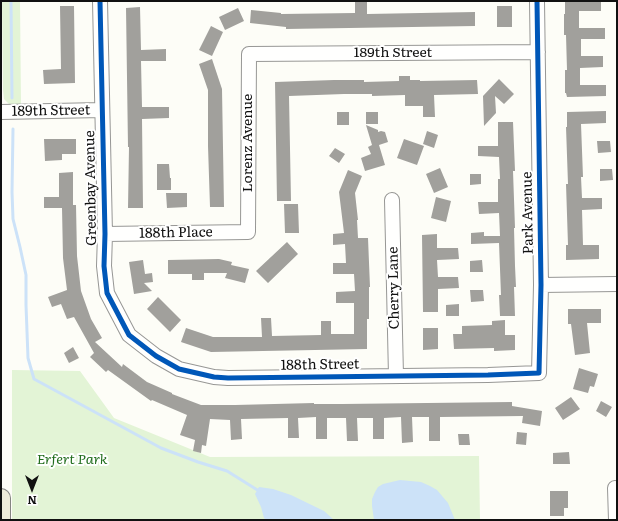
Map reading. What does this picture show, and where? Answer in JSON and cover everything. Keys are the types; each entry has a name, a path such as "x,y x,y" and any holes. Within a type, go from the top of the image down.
{"main road":[{"path":"1,498 1,520"}],"street":[{"name":"Greenbay Avenue","path":"100,1 105,234 104,266 107,293 129,335 156,356"},
{"name":"Park Avenue","path":"488,375 539,373 542,285 538,1"},
{"name":"189th Street","path":"248,54 538,52"},
{"name":"Lorenz Avenue","path":"248,54 248,232"},
{"name":"189th Street","path":"1,112 102,110"},
{"name":"Cherry Lane","path":"392,200 396,376"},
{"name":"188th Place","path":"105,234 248,232"},
{"path":"542,285 617,284"},
{"name":"188th Street","path":"156,356 179,369 214,378 488,375"},
{"path":"615,488 616,520"}],"green space":[{"path":"2,1 20,1 21,104 9,104 4,99"},
{"name":"Erfert Park","path":"12,370 80,371 114,418 210,457 479,456 480,520 12,520"}],"water":[{"path":"400,480 421,482 437,490 448,503 455,520 374,520 372,499 378,487 383,484"},
{"path":"259,487 273,489 291,495 324,511 334,520 266,520 255,494"}],"building":[{"path":"355,1 367,1 367,14 475,12 475,26 286,29 286,27 250,23 251,10 281,14 355,13"},
{"path":"565,1 601,1 601,11 579,11 579,28 605,28 605,39 581,39 581,56 603,56 603,67 580,68 580,85 606,85 606,96 567,97 565,93 565,70 567,70 566,35 564,35"},
{"path":"60,6 74,6 75,83 44,84 43,70 61,69"},
{"path":"497,6 512,6 512,27 497,27"},
{"path":"140,7 141,50 166,49 166,61 141,61 142,107 169,107 169,118 142,119 143,208 128,208 129,147 126,8"},
{"path":"238,8 244,21 225,30 219,17"},
{"path":"211,26 223,32 212,56 199,50"},
{"path":"212,59 222,89 224,207 210,207 208,90 199,64"},
{"path":"399,76 410,76 410,80 420,81 477,80 478,94 434,95 435,117 423,117 423,106 405,106 405,95 372,96 372,94 344,94 289,96 291,201 277,201 275,82 334,80 364,80 364,82 399,81"},
{"path":"499,79 514,94 504,104 495,96 496,113 484,126 483,96"},
{"path":"606,111 606,123 581,124 583,177 581,177 582,198 602,198 602,209 582,210 583,245 599,245 599,259 566,260 566,245 568,245 566,184 568,184 566,127 567,112"},
{"path":"337,112 349,112 349,125 337,125"},
{"path":"366,112 378,112 378,124 366,124"},
{"path":"498,122 513,122 515,171 513,171 516,287 514,287 515,316 500,316 499,295 501,295 499,243 471,244 471,233 484,232 484,236 500,236 499,213 479,214 478,202 498,202 498,179 500,179 499,157 478,156 478,146 498,146"},
{"path":"366,125 378,130 378,132 385,132 388,142 379,145 385,165 365,171 361,158 371,154 368,147 372,145"},
{"path":"427,131 438,135 434,148 423,144"},
{"path":"44,139 76,139 76,154 62,154 62,160 45,161"},
{"path":"404,139 424,146 417,165 397,158"},
{"path":"597,141 610,141 611,152 598,153"},
{"path":"335,148 345,154 339,163 329,156"},
{"path":"157,164 169,164 171,190 157,190"},
{"path":"440,168 448,187 434,193 426,174"},
{"path":"600,169 612,169 613,180 600,181"},
{"path":"348,170 362,176 355,193 358,238 368,238 370,287 369,319 367,319 367,349 211,352 181,342 186,328 213,337 262,337 261,318 271,318 272,336 321,335 321,321 331,321 331,334 354,334 354,303 336,303 336,292 355,291 354,274 333,274 333,263 346,263 345,244 333,245 333,234 344,233 339,192"},
{"path":"73,172 73,205 76,205 77,256 81,291 91,319 102,338 95,342 122,367 123,364 147,382 172,394 201,405 512,402 512,406 542,411 540,426 522,423 523,416 440,417 440,441 429,441 429,417 412,417 413,442 402,443 401,417 384,418 384,439 373,439 373,418 357,418 358,441 347,441 346,418 327,418 327,439 316,439 316,417 298,418 299,438 288,438 288,418 241,419 242,439 231,440 230,420 210,419 206,446 202,445 201,453 193,451 195,440 180,435 187,415 152,400 151,401 108,370 106,372 90,357 94,353 74,317 67,319 61,304 52,307 48,297 67,290 63,258 62,208 44,208 44,197 59,197 59,173"},
{"path":"470,174 481,174 481,184 470,185"},
{"path":"166,193 187,193 187,207 167,208"},
{"path":"436,197 451,201 446,222 431,218"},
{"path":"284,204 298,204 299,233 285,233"},
{"path":"437,234 437,248 458,248 459,259 437,260 438,277 458,277 459,288 438,289 438,312 423,312 422,235"},
{"path":"287,242 298,254 268,283 256,271"},
{"path":"219,259 232,262 231,265 249,269 245,283 225,278 227,273 204,273 204,280 192,280 192,274 168,274 168,260"},
{"path":"143,260 145,274 152,273 153,282 144,283 152,291 134,294 129,262"},
{"path":"482,260 483,272 470,272 470,261"},
{"path":"470,290 483,290 484,301 471,302"},
{"path":"158,297 181,320 170,332 147,309"},
{"path":"459,304 459,316 446,316 446,305"},
{"path":"568,309 601,309 601,323 587,323 590,353 575,355 571,324 568,324"},
{"path":"505,320 505,335 515,335 515,350 494,351 494,348 454,349 453,334 462,334 462,326 492,325 492,321"},
{"path":"423,328 438,328 438,349 423,350"},
{"path":"73,347 79,358 69,363 64,353"},
{"path":"579,368 598,374 594,387 590,386 588,393 573,389"},
{"path":"571,397 580,409 563,420 555,408"},
{"path":"601,401 612,407 606,417 596,411"},
{"path":"517,432 527,433 526,445 516,444"},
{"path":"458,434 469,434 470,445 459,445"},
{"path":"569,452 570,464 553,464 553,453"},
{"path":"550,491 568,491 568,508 564,508 564,516 550,516"}],"waterway":[{"path":"11,1 12,98"},
{"path":"13,129 13,219 26,275 28,358 34,379 161,448 227,471 259,491"}],"cycle path":[{"path":"100,1 105,234 104,266 107,293 129,335 156,356 179,369 214,377 228,378 539,373 541,285 537,1"}]}
